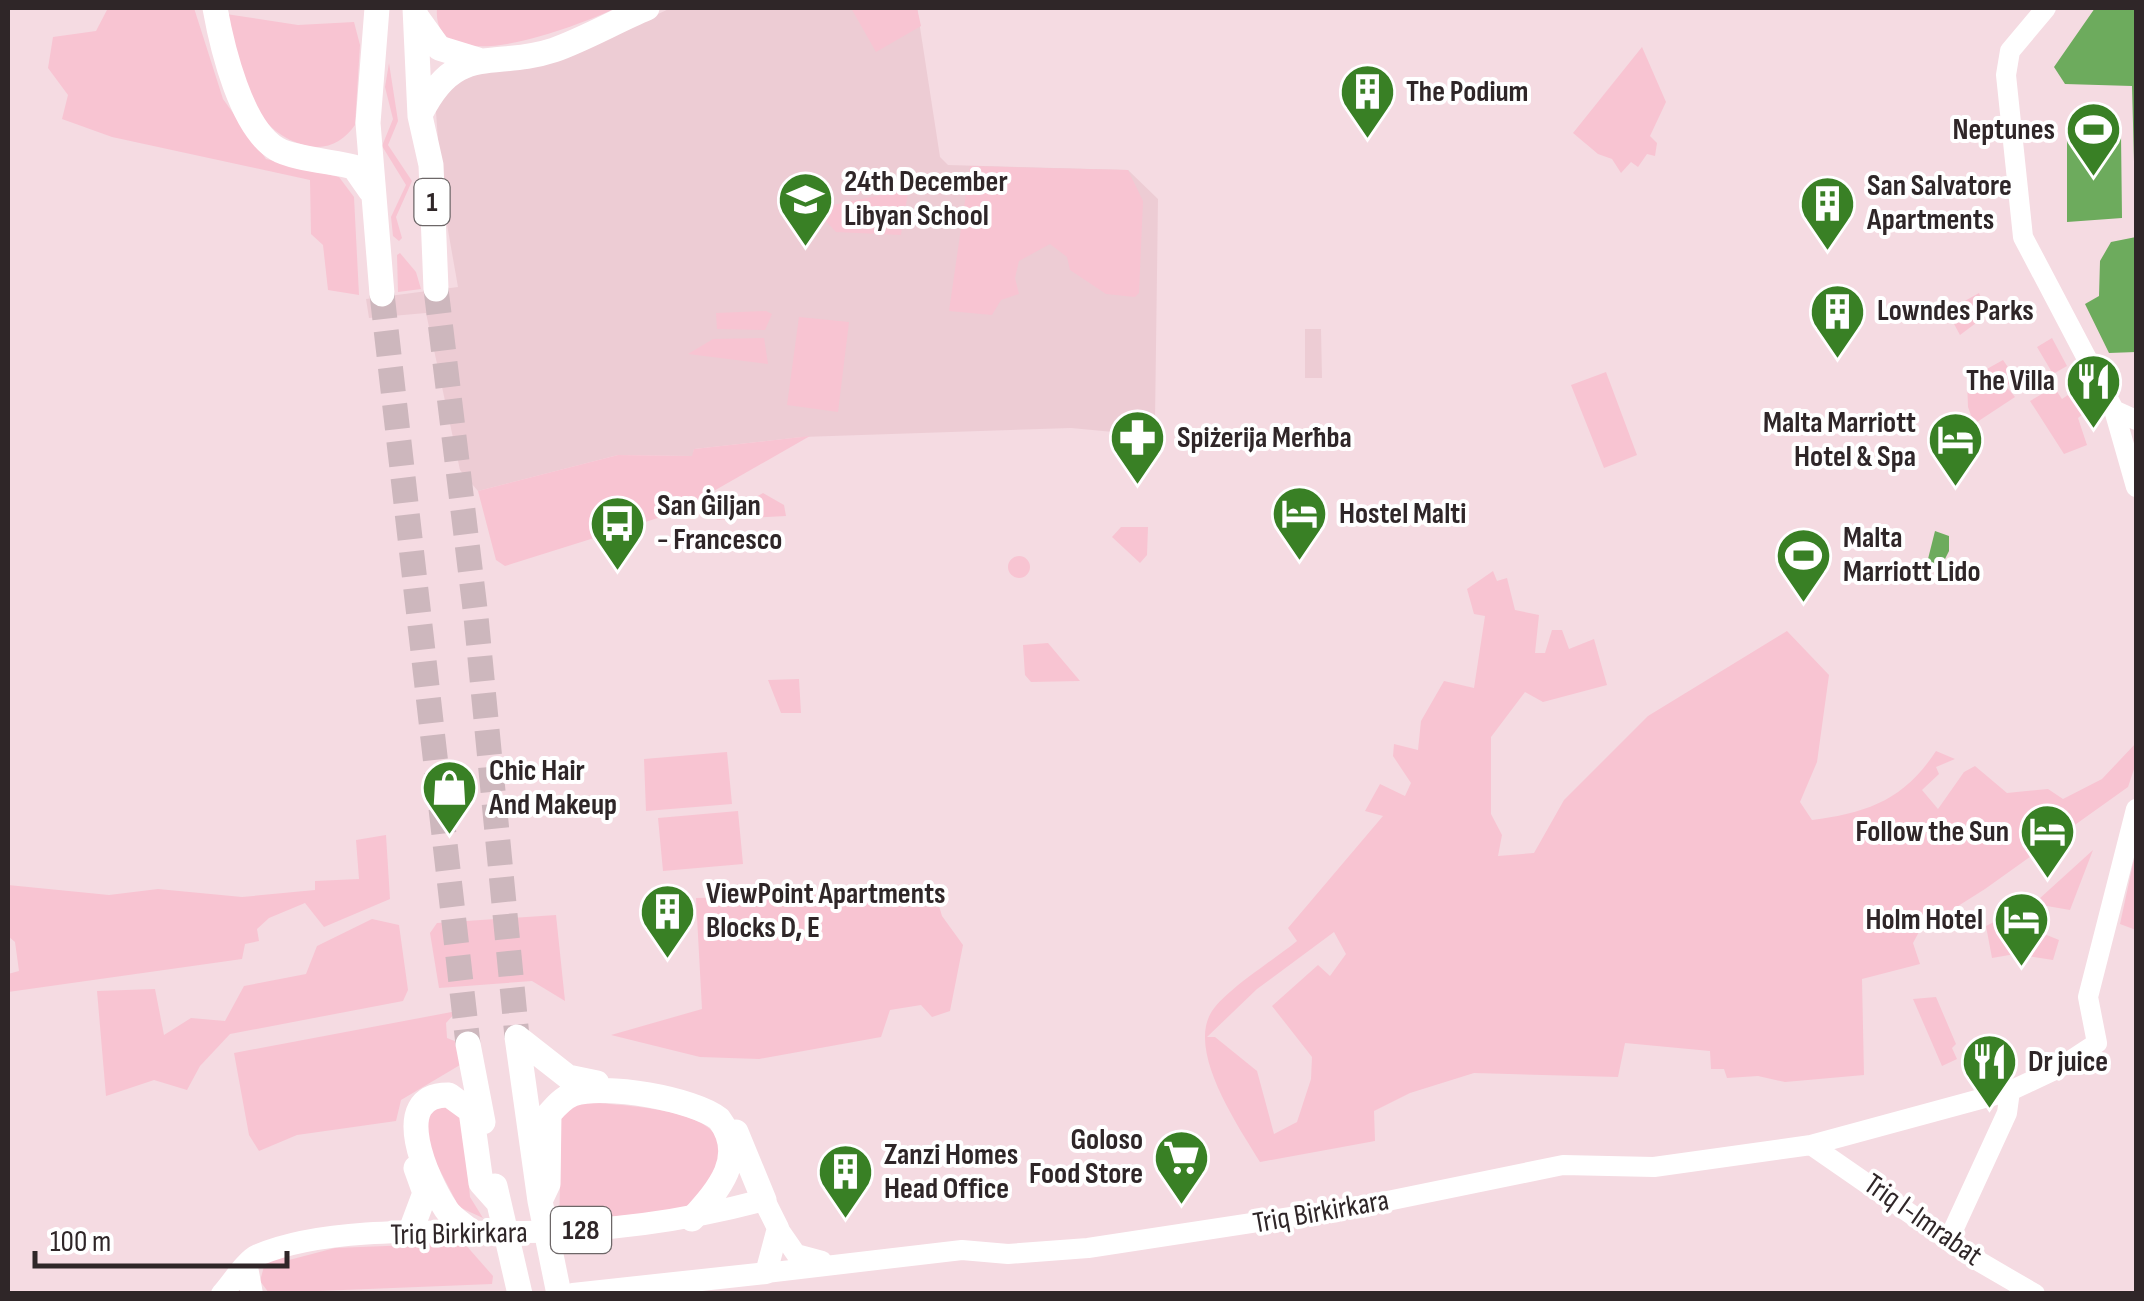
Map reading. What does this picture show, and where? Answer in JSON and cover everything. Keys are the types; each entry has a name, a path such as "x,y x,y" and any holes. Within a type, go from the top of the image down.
{"highway":[{"path":"215,8 222,48 260,134 280,152 354,167 370,190"},
{"path":"420,116 436,83 478,60 551,51 647,8"},
{"path":"415,11 439,48 478,60"},
{"name":"1","path":"415,11 420,116 430,165 436,289"},
{"name":"1","path":"375,16 368,123 370,190 382,294"},
{"path":"307,155 346,149 368,123"},
{"path":"559,1294 540,1201 517,1038 568,1077 671,1091 715,1107 737,1134 764,1200"},
{"path":"410,1233 425,1193 404,1136 406,1108 414,1096 462,1067 468,1044 520,1294"},
{"path":"540,1201 548,1184 549,1114 563,1099 588,1092 683,1100 719,1119 731,1151 724,1182 692,1219"},
{"path":"470,1230 446,1210 415,1136 416,1114 430,1098 452,1096 471,1112 481,1183 498,1202"}],"main road":[{"path":"2046,8 2010,51 2006,75 2023,238 2114,410 2136,486"},
{"path":"2114,410 2136,420"},
{"name":"Triq Birkirkara","path":"573,1294 962,1250 1008,1254 1088,1248 1363,1206 1563,1164 1654,1167 1811,1145 2010,1091 2059,1068 2097,1043 2088,997 2136,809"},
{"path":"1949,1239 2007,1112 2010,1091"},
{"name":"Triq l-Imrabat","path":"1811,1145 2035,1294"},
{"path":"764,1200 796,1254 828,1263"},
{"name":"Triq Birkirkara","path":"222,1294 254,1256 329,1239 470,1230 569,1231 692,1219 764,1200"},
{"path":"766,1273 778,1228"},
{"path":"247,1266 252,1294"}],"shaded area":[{"path":"108,8 194,8 223,99 266,159 339,177 354,197 359,295 328,290 323,245 311,234 310,180 112,137 62,119 68,95 48,68 53,37 96,31"},
{"path":"437,8 616,8 542,36 482,46 457,43 441,31"},
{"name":"24th December Libyan School","path":"671,8 917,8 940,157 948,165 1128,170 1158,199 1155,420 1137,421 1124,433 1071,428 802,437 694,449 693,456 618,455 478,491 460,470 426,313 369,318 366,299 458,287 442,196 435,98 446,82 587,47"},
{"path":"851,8 917,8 921,26 876,52"},
{"path":"2095,8 2136,8 2136,237 2132,86 2065,84 2054,67"},
{"path":"226,14 298,25 354,22 360,45 355,125 351,131 335,143 315,147 287,138 271,127 249,95"},
{"path":"1642,47 1666,102 1650,136 1657,143 1655,156 1647,154 1638,167 1631,162 1621,173 1612,159 1598,154 1573,133"},
{"path":"389,63 398,121 388,145 412,181 396,217 402,238 399,241 393,236 391,217 406,185 382,146 393,119 385,87"},
{"name":"Neptunes","path":"2121,135 2122,218 2067,222 2067,139"},
{"path":"970,166 1128,170 1143,201 1139,293 1135,297 1106,294 1070,270 1067,257 1050,244 1019,261 1015,278 1019,294 1001,300 992,315 949,311"},
{"path":"904,190 908,193 901,235 836,232 821,216 824,207"},
{"path":"2136,237 2136,352 2109,353 2085,304 2099,296 2100,261 2111,242"},
{"path":"400,253 416,272 421,289 398,292"},
{"path":"1979,293 1988,314 1960,335 1947,311"},
{"path":"716,313 772,314 765,330 717,329"},
{"path":"799,317 849,322 838,412 787,405"},
{"path":"1305,329 1321,329 1322,378 1305,378"},
{"path":"764,338 768,364 688,354 713,339"},
{"path":"2052,338 2067,366 2053,374 2037,347"},
{"path":"2003,360 2016,379 2006,386 2015,397 1974,424 1968,407 1967,380"},
{"path":"1606,372 1637,455 1604,468 1571,385"},
{"path":"2054,387 2062,399 2080,387 2094,405 2078,418 2087,445 2064,454 2030,401"},
{"path":"810,436 677,512 505,566 496,560 478,491 618,455 692,456 694,449"},
{"path":"763,493 784,505 786,516 716,520"},
{"path":"1121,527 1148,527 1147,555 1140,563 1112,537"},
{"path":"1935,531 1949,536 1949,551 1939,571 1926,567"},
{"path":"1019,556 1027,559 1027,575 1019,578 1011,575 1008,567 1011,559"},
{"path":"1493,571 1497,581 1507,578 1515,610 1539,615 1535,653 1545,653 1552,630 1562,630 1569,649 1594,639 1607,685 1543,702 1525,692 1491,737 1491,814 1502,835 1498,856 1534,853 1564,800 1648,716 1787,631 1829,675 1817,762 1800,802 1812,820 1850,813 1883,801 1911,781 1936,751 1955,759 1936,767 1939,774 1922,790 1938,809 1964,772 1975,766 2007,793 2048,789 2063,799 2102,779 2136,743 2136,763 2128,787 1985,889 1920,930 1913,943 1920,964 1862,979 1864,1075 1785,1082 1758,1076 1727,1078 1724,1069 1711,1069 1710,1051 1625,1043 1618,1077 1474,1073 1410,1093 1374,1111 1375,1141 1260,1162 1210,1067 1206,1028 1212,1011 1229,993 1297,941 1288,928 1383,816 1365,811 1380,784 1405,796 1411,783 1393,756 1394,744 1418,750 1421,721 1444,681 1474,688 1485,616 1474,614 1467,589","holes":["1334,932 1346,954 1330,976 1318,965 1272,1006 1312,1057 1311,1079 1297,1122 1274,1134 1257,1071 1215,1037 1207,1037 1257,989"]},
{"path":"1048,643 1080,681 1031,682 1025,675 1023,645"},
{"path":"799,679 801,713 781,713 768,680"},
{"path":"727,752 732,804 646,811 644,759"},
{"path":"738,811 743,864 663,871 658,818"},
{"path":"386,835 390,899 324,927 305,903 269,918 257,929 259,941 245,944 242,959 8,992 8,974 19,971 15,942 8,936 8,885 109,895 158,889 242,897 315,890 315,881 359,879 356,840"},
{"path":"2093,850 2070,910 2047,906 2037,931 2059,940 2053,960 2015,954 1992,958 1986,926 2039,899"},
{"path":"2136,850 2136,930 2120,924"},
{"path":"936,896 942,916 963,945 950,1011 932,1017 921,1005 890,1010 881,1037 759,1059 700,1057 611,1035 702,1009 696,898"},
{"path":"556,915 565,1001 532,981 439,988 430,933 437,923"},
{"path":"372,919 399,925 408,990 403,1001 230,1034 200,1066 187,1090 154,1080 106,1096 97,991 155,989 164,1035 191,1018 225,1021 244,986 306,974 317,946"},
{"path":"1936,997 1956,1044 1952,1048 1957,1059 1942,1066 1913,999"},
{"path":"457,1011 446,1023 447,1038 457,1042 460,1065 401,1100 396,1121 297,1135 259,1151 249,1135 234,1053"},
{"path":"444,1102 462,1116 470,1197 483,1218 459,1207 421,1134 430,1107"},
{"path":"588,1102 665,1111 703,1124 715,1134 720,1148 708,1193 680,1210 559,1222 561,1153 557,1124 573,1104"},
{"path":"464,1243 493,1276 492,1284 269,1293 260,1281 266,1259 283,1254 289,1260 335,1248"}],"tunnel":[{"path":"436,289 476,617 517,1037"},
{"path":"382,294 468,1044"}],"place":[{"name":"The Podium","path":"1367,141"},
{"name":"Neptunes","path":"2094,179"},
{"name":"24th December Libyan School","path":"805,248"},
{"name":"San Salvatore Apartments","path":"1828,252"},
{"name":"Lowndes Parks","path":"1838,360"},
{"name":"The Villa","path":"2094,430"},
{"name":"Spiżerija Merħba","path":"1138,487"},
{"name":"Malta Marriott Hotel & Spa","path":"1955,489"},
{"name":"Hostel Malti","path":"1300,563"},
{"name":"San Ġiljan - Francesco","path":"618,572"},
{"name":"Malta Marriott Lido","path":"1804,604"},
{"name":"Chic Hair And Makeup","path":"450,837"},
{"name":"Follow the Sun","path":"2048,881"},
{"name":"ViewPoint Apartments Blocks D, E","path":"667,960"},
{"name":"Holm Hotel","path":"2022,969"},
{"name":"Dr juice","path":"1989,1111"},
{"name":"Goloso Food Store","path":"1182,1206"},
{"name":"Zanzi Homes Head Office","path":"845,1221"}]}
